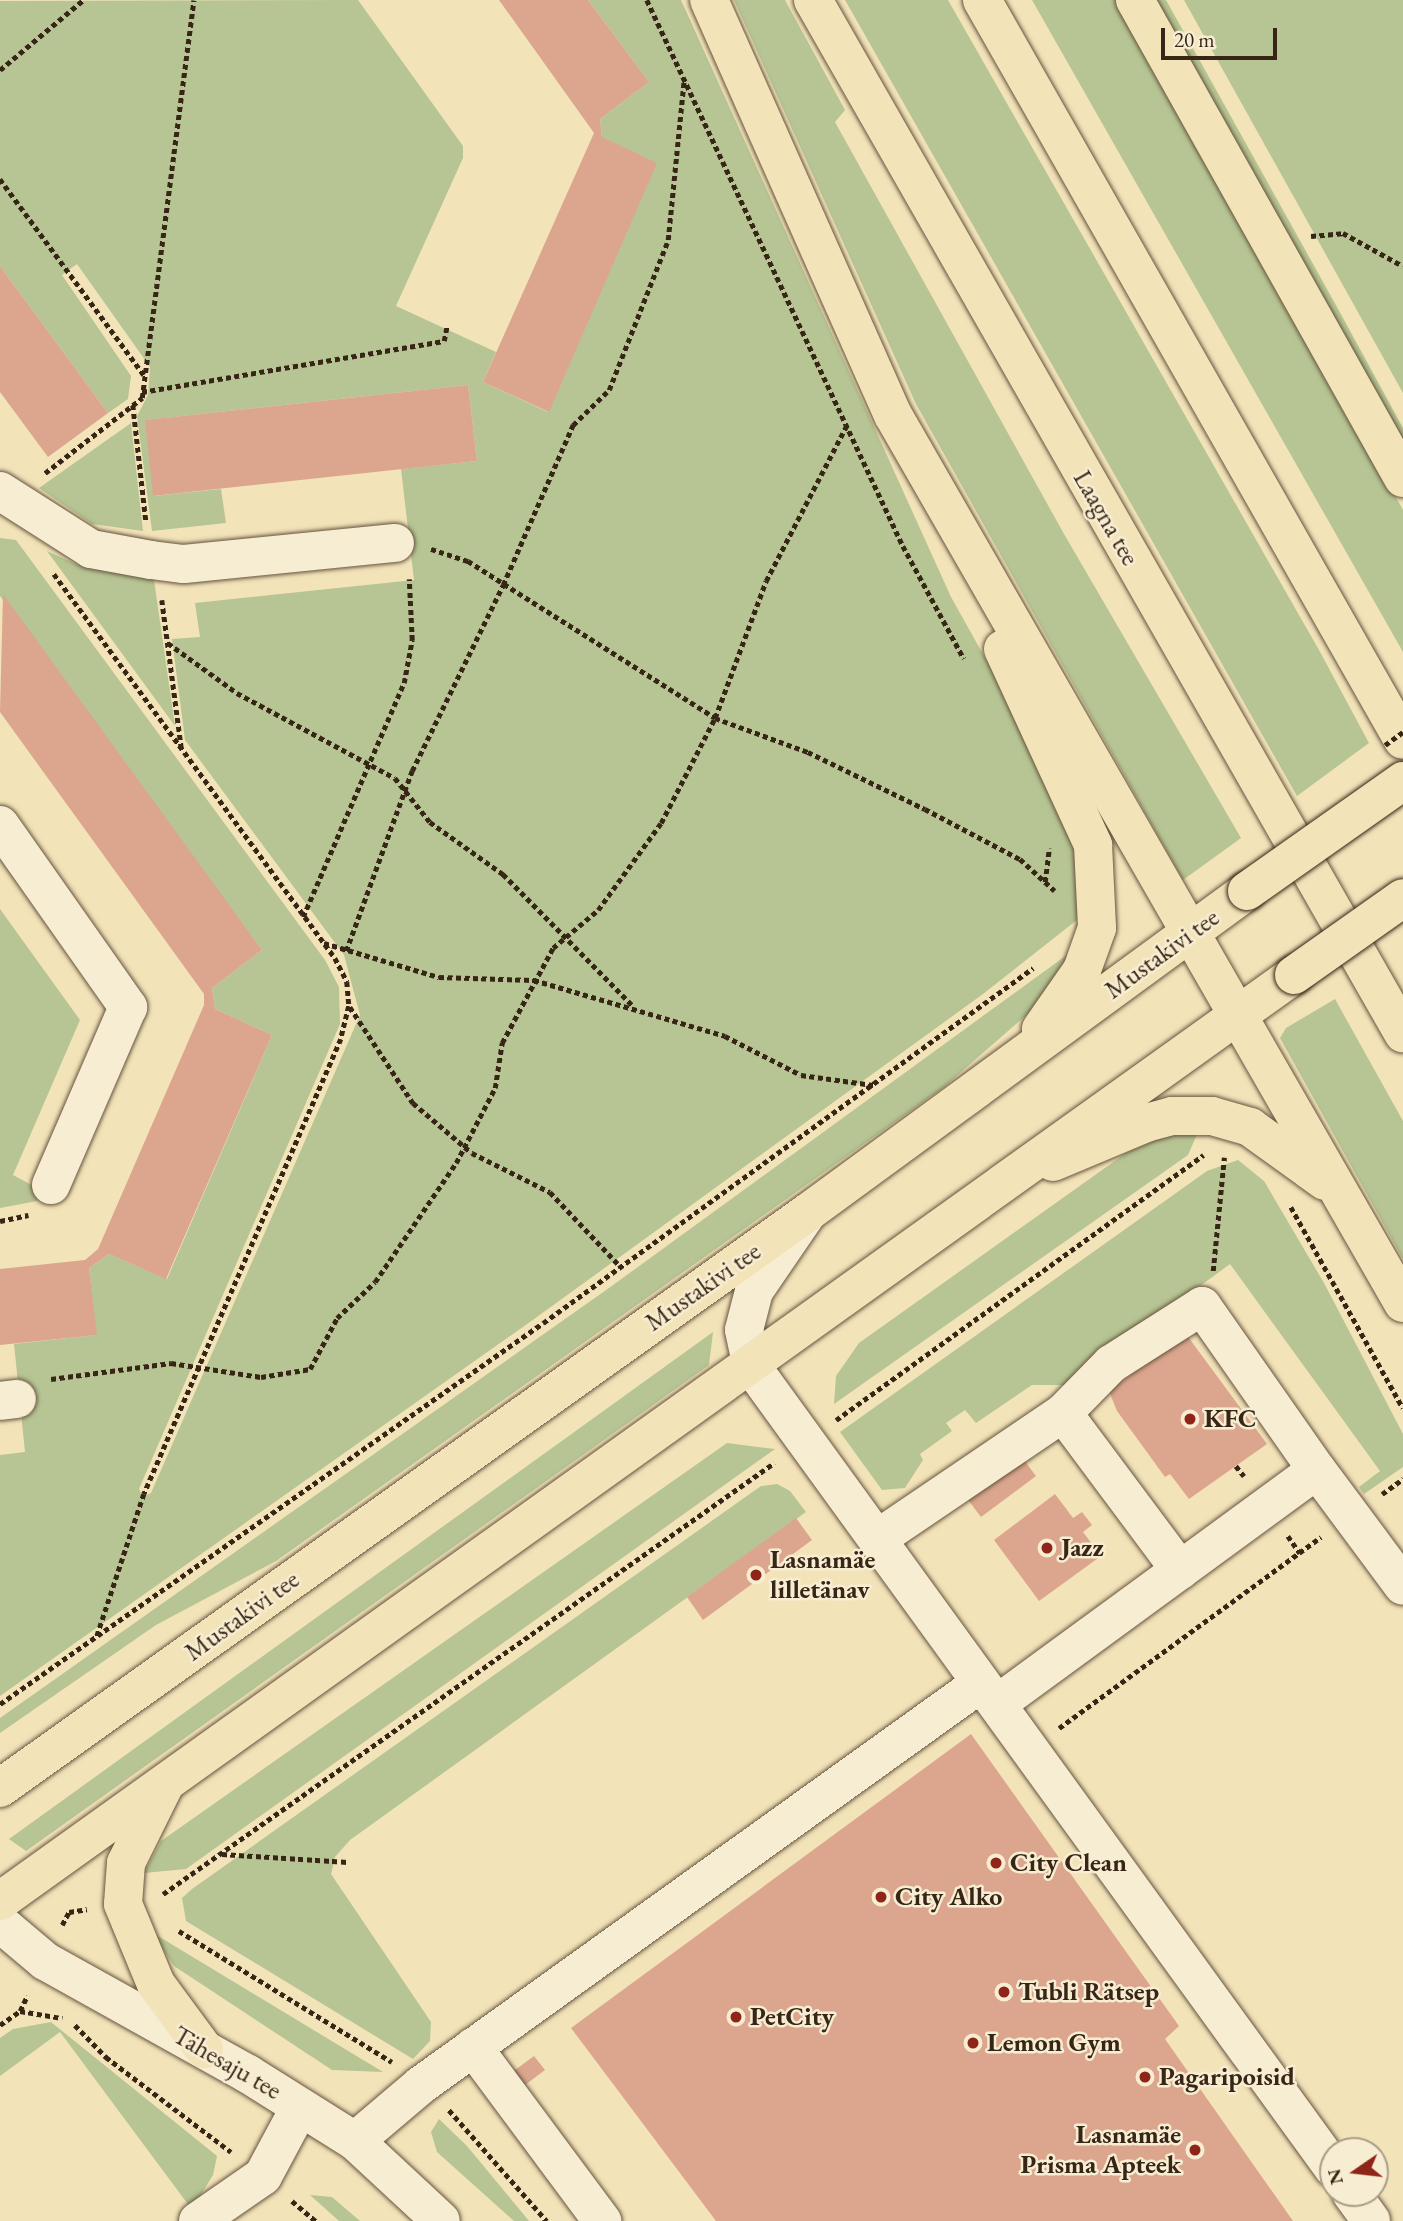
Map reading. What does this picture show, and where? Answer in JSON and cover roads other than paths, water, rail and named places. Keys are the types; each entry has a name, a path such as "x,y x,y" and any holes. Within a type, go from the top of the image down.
{"main road":[{"path":"709,0 876,378 950,518 1403,1303"},
{"name":"Laagna tee","path":"813,0 1403,1033"},
{"path":"982,0 1403,740"},
{"path":"1135,0 1403,478"},
{"path":"950,518 1031,716 1080,805 1093,845 1097,928 1082,970 1053,1017 992,1079"},
{"name":"Mustakivi tee","path":"0,1788 807,1213 1247,891 1403,781"},
{"path":"0,1901 169,1778 752,1367 1238,1013 1403,898"},
{"path":"1009,1179 1146,1123 1212,1129 1250,1127 1289,1151 1343,1197"},
{"path":"0,1755 86,1728"},
{"path":"169,1778 126,1863 123,1904 156,1984 204,2049"}],"street":[{"path":"1,496 91,549 152,548 184,564 408,549"},
{"path":"0,825 128,1007 51,1185"},
{"path":"807,1213 754,1291 744,1331 752,1367 1319,2149"},
{"path":"877,1539 1063,1413 1111,1364 1202,1306 1349,1517 1403,1586"},
{"path":"1063,1413 1180,1570"},
{"path":"355,2141 421,2085 473,2047 989,1693 1180,1570 1317,1470"},
{"name":"Tähesaju tee","path":"0,1923 44,1961 204,2049 355,2141 441,2221"},
{"path":"473,2047 602,2221"},
{"path":"198,2221 263,2176 300,2107"}],"place":[{"name":"KFC","path":"1190,1419"},
{"name":"Jazz","path":"1047,1548"},
{"name":"Lasnamäe lilletänav","path":"756,1575"},
{"name":"City Clean","path":"996,1863"},
{"name":"City Alko","path":"881,1897"},
{"name":"Tubli Rätsep","path":"1004,1992"},
{"name":"PetCity","path":"736,2017"},
{"name":"Lemon Gym","path":"973,2043"},
{"name":"Pagaripoisid","path":"1145,2077"},
{"name":"Lasnamäe Prisma Apteek","path":"1195,2150"}]}
